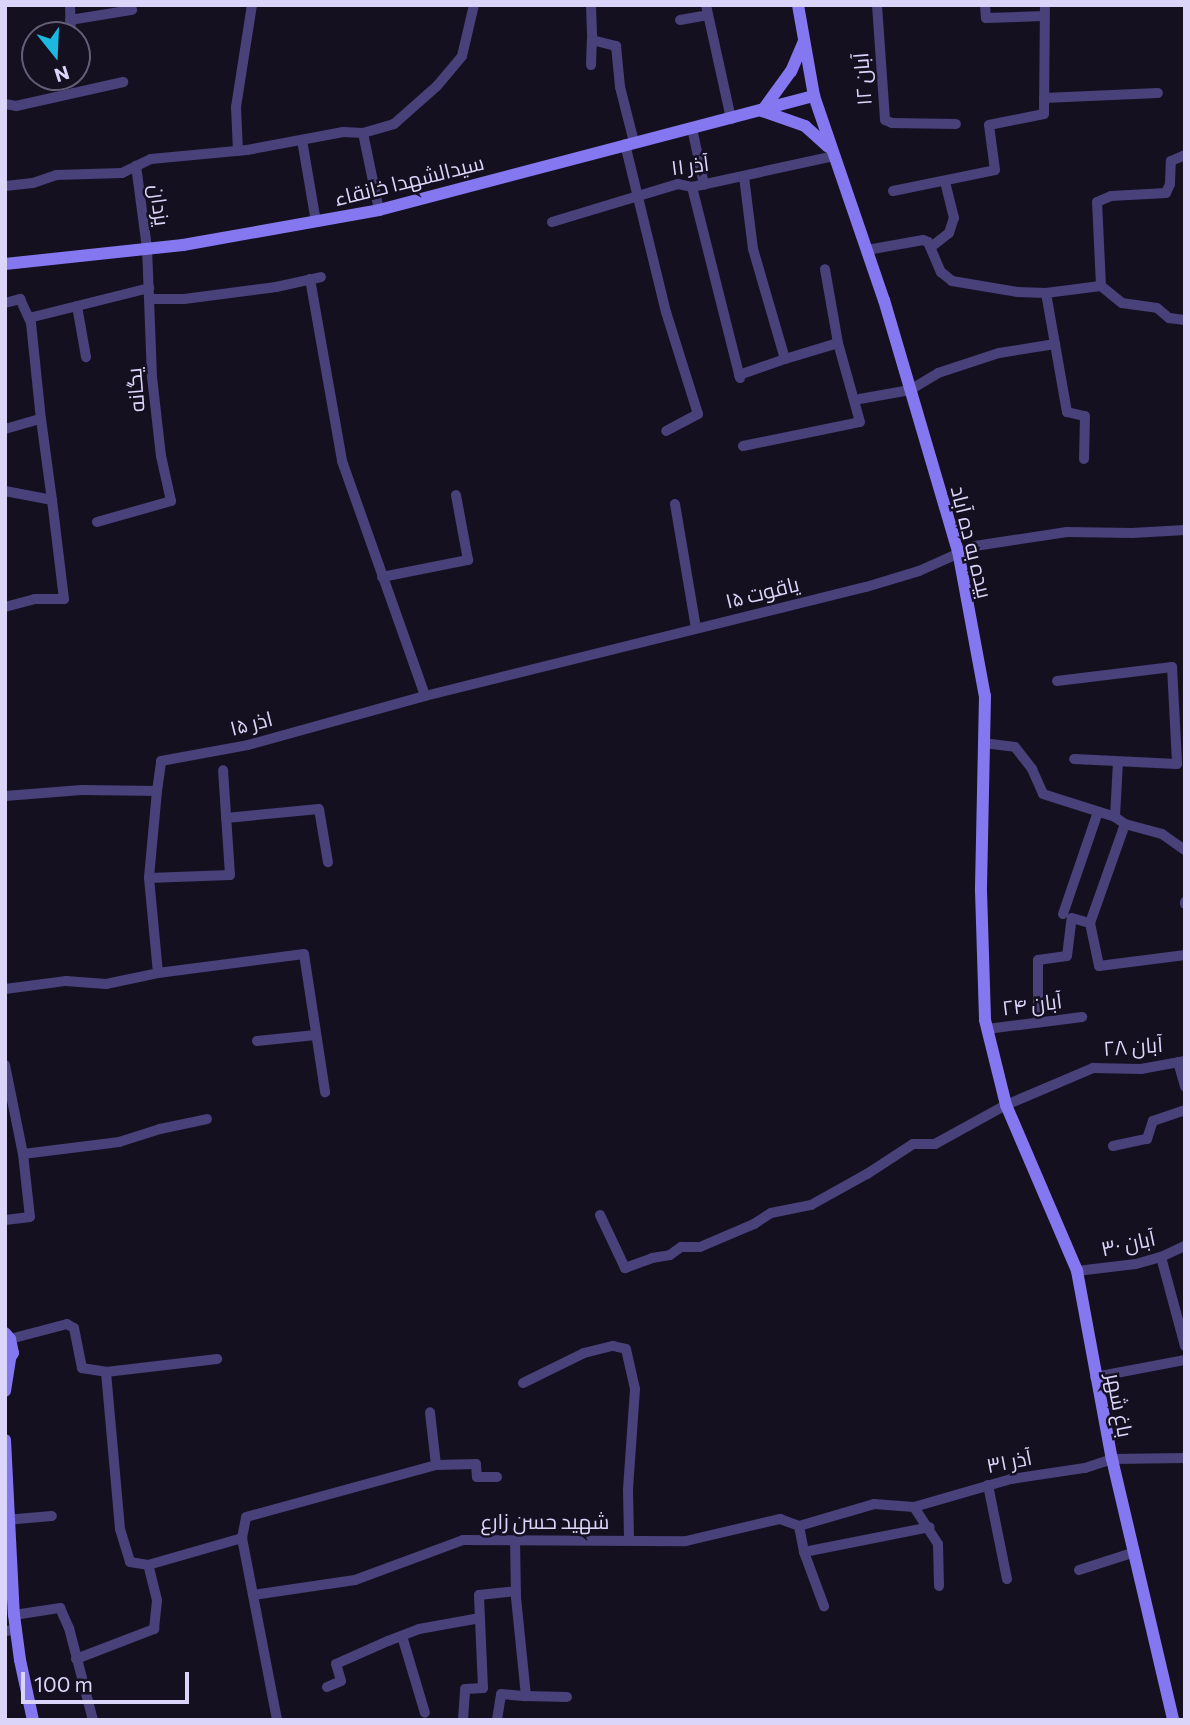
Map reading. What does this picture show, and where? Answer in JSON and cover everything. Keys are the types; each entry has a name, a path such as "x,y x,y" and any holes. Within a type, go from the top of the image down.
{"main road":[{"name":"بیده به ده آباد","path":"798,5 814,96 867,250 958,551 985,696 981,891 987,1029 1006,1105"},
{"path":"804,41 791,71 762,111 805,125 834,154"},
{"name":"سیدالشهدا خانقاء","path":"5,264 147,248 379,210 814,96"},
{"name":"باغ شهر","path":"1006,1105 1077,1271 1112,1459 1173,1720"},
{"path":"5,1391 8,1336"},
{"path":"5,1440 7,1520 15,1615 11,1631 33,1720"}],"street":[{"path":"69,5 70,20 132,10"},
{"path":"238,151 236,107 252,5"},
{"path":"5,186 33,183 56,175 122,173 151,159 238,151 343,132 363,133 394,124 437,86 462,56 474,5"},
{"path":"591,5 591,65"},
{"name":"آبان ۱۲","path":"877,5 885,120 892,123 956,124"},
{"path":"892,191 995,170 989,125 1044,114 1044,11 986,18 985,5"},
{"path":"680,20 707,10 731,119"},
{"path":"592,40 616,46 620,87 639,194 666,312 698,414 666,431"},
{"path":"5,104 16,106 123,82"},
{"path":"1044,98 1158,93"},
{"path":"691,128 704,184"},
{"path":"363,133 379,210"},
{"path":"302,140 316,222"},
{"name":"آذر ۱۱","path":"552,222 678,184 692,187 744,177 834,154"},
{"path":"1101,286 1097,202 1111,196 1166,193 1170,184 1171,161 1185,155"},
{"name":"یزدان","path":"136,166 147,248"},
{"path":"744,177 753,249 785,359"},
{"path":"931,247 949,233 954,218 945,181"},
{"path":"692,187 739,376 838,343"},
{"path":"867,250 916,239 928,242 941,272 952,281 1017,292 1045,293 1101,286 1122,303 1157,308 1169,318 1185,320"},
{"name":"یگانه","path":"97,522 172,502 161,456 152,377 147,248"},
{"path":"743,446 860,422 838,343 824,270"},
{"path":"29,318 149,293 184,299 276,287 315,278 342,461 425,695"},
{"path":"1045,293 1067,412 1085,416 1084,459"},
{"path":"5,303 20,299 29,318 64,598 35,599 5,607"},
{"path":"77,306 86,357"},
{"path":"854,400 910,390 938,373 999,353 1055,344"},
{"path":"5,429 41,419"},
{"path":"5,491 52,500"},
{"path":"382,577 468,560 456,495"},
{"path":"675,504 696,628"},
{"name":"یاقوت ۱۵","path":"349,715 866,587 919,571 958,551 1067,531 1132,533 1185,530"},
{"path":"1057,681 1172,667 1177,764 1074,759"},
{"name":"اذر ۱۵","path":"157,791 161,761 248,745 349,715"},
{"path":"983,743 1015,747 1032,769 1043,794 1115,817 1125,824 1163,834 1185,850"},
{"path":"1115,817 1118,762"},
{"path":"149,878 230,875 223,770"},
{"path":"5,796 82,790 157,791 149,878 158,973"},
{"path":"226,818 319,809 328,862"},
{"path":"1063,914 1098,812"},
{"path":"1125,824 1090,923 1099,966 1185,955"},
{"path":"1038,1022 1038,960 1067,956 1072,918 1090,923"},
{"path":"5,989 66,981 106,984 158,973 304,954 325,1092"},
{"name":"آبان ۲۴","path":"987,1029 1082,1017"},
{"path":"257,1041 316,1035"},
{"path":"1182,1061 1185,1087"},
{"name":"آبان ۲۸","path":"600,1214 625,1268 652,1258 670,1255 681,1247 700,1247 754,1224 771,1213 811,1205 867,1174 913,1144 935,1144 1006,1105 1093,1068 1141,1069 1182,1061"},
{"path":"5,1065 23,1154 30,1217 5,1220"},
{"path":"1113,1146 1147,1139 1153,1121 1185,1110"},
{"path":"23,1154 120,1142 160,1129 207,1119"},
{"name":"آبان ۳۰","path":"1077,1271 1161,1257 1185,1246"},
{"path":"1161,1257 1185,1346"},
{"path":"8,1336 67,1324 74,1328 82,1368 106,1372 217,1359"},
{"path":"523,1383 584,1353 613,1346 626,1349 635,1389 628,1490 629,1539"},
{"path":"1095,1377 1185,1360"},
{"path":"106,1372 120,1529 130,1562 148,1565 242,1538"},
{"path":"430,1412 436,1465"},
{"name":"آذر ۳۱","path":"915,1507 988,1485 1085,1468 1112,1459 1185,1458"},
{"path":"277,1720 242,1538 246,1517 436,1465 476,1464 477,1478 497,1477"},
{"path":"988,1485 1007,1579"},
{"path":"824,1606 804,1552 799,1526 874,1504 915,1507 930,1527 938,1544 939,1586"},
{"path":"7,1520 52,1516"},
{"name":"شهید حسن زارع","path":"253,1595 355,1580 463,1540 686,1541 780,1519 799,1526"},
{"path":"804,1552 930,1527"},
{"path":"516,1542 516,1591 526,1696"},
{"path":"1079,1570 1135,1552"},
{"path":"76,1659 154,1629 158,1600 148,1565"},
{"path":"463,1720 465,1689 483,1688 479,1595 516,1591"},
{"path":"15,1615 60,1608 69,1628 93,1720"},
{"path":"327,1687 341,1681 336,1664 402,1636 453,1621 480,1618"},
{"path":"402,1636 425,1713"},
{"path":"496,1720 501,1694 567,1697"}]}
